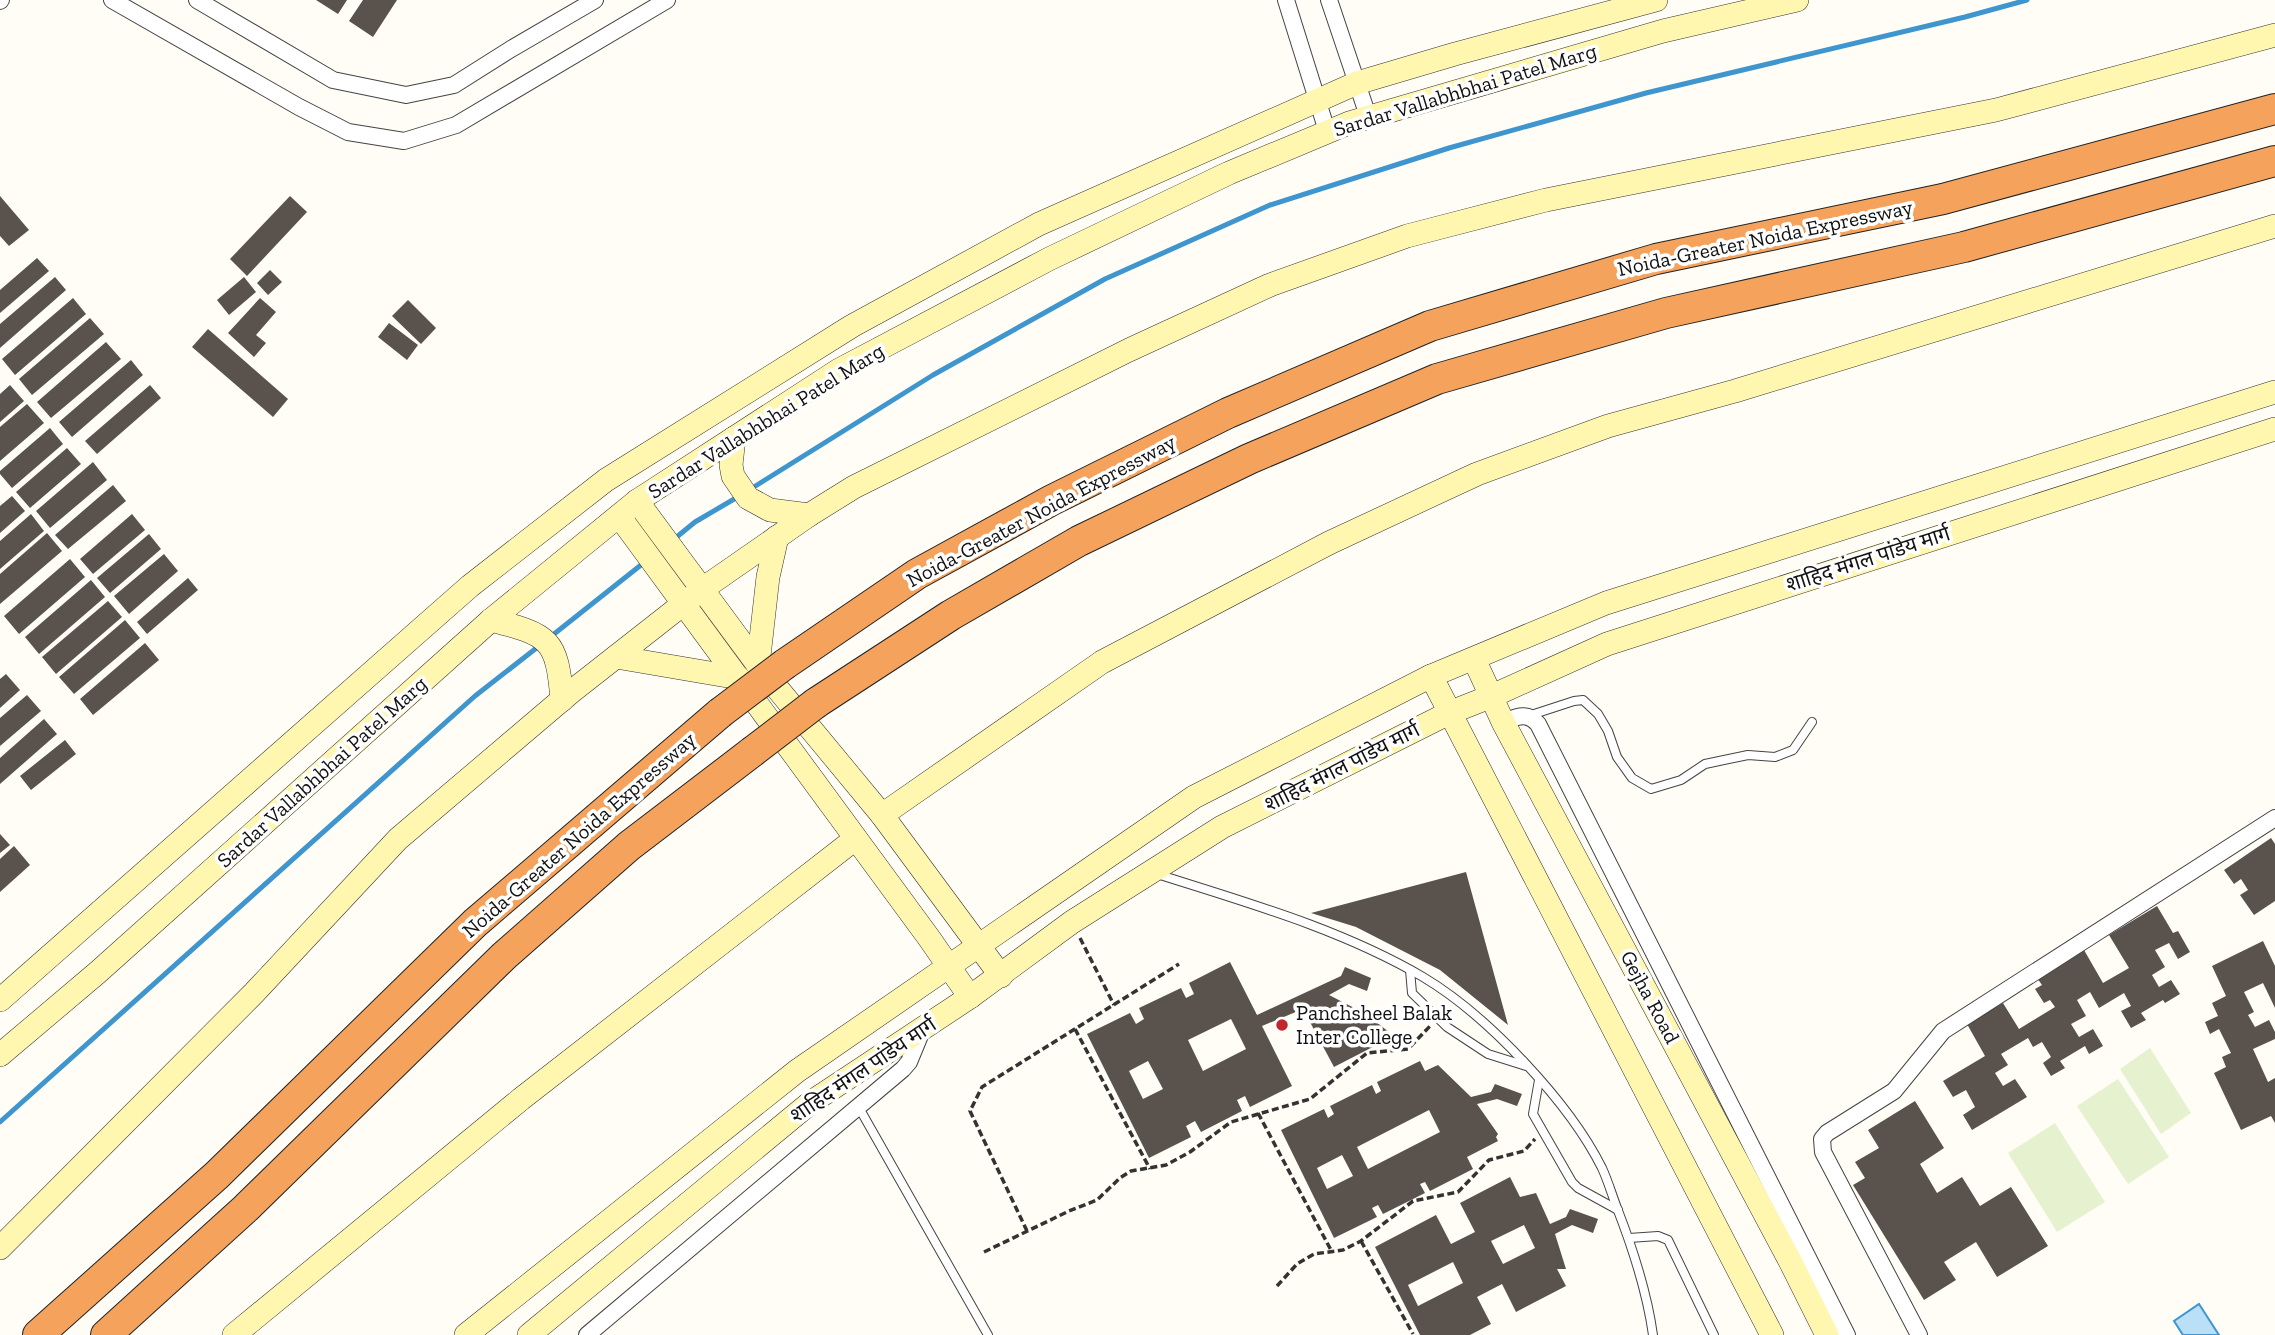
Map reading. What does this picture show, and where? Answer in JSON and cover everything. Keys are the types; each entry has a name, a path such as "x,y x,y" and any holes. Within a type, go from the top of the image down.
{"highway":[{"name":"Noida-Greater Noida Expressway","path":"38,1335 216,1175 475,923 720,713 772,665 918,574 1052,500 1227,413 1430,326 1656,258 1942,199 2275,109"},
{"name":"Noida-Greater Noida Expressway","path":"106,1335 246,1208 504,956 629,846 816,703 951,615 1079,541 1249,459 1437,379 1666,313 1964,247 2275,160"}],"street":[{"path":"112,0 299,107 348,132 404,141 456,125 667,0"},
{"path":"197,0 333,80 406,95 454,85 595,0"},
{"path":"1286,0 1327,131"},
{"path":"1329,0 1368,116"},
{"name":"Sardar Vallabhbhai Patel Marg","path":"0,1000 470,586 606,480 852,327 1039,225 1357,83 1656,0"},
{"name":"Sardar Vallabhbhai Patel Marg","path":"0,1055 107,964 491,620 637,501 839,370 1049,259 1229,173 1327,131 1368,116 1662,31 1797,0"},
{"path":"0,1248 254,993 397,839 692,597 808,514 854,487 1129,350 1270,285 1407,236 1546,200 1996,110 2275,35"},
{"path":"881,815 1102,662 1329,543 1477,474 1608,426 1735,391 2275,226"},
{"path":"466,1335 797,1071 1194,797 1432,676 1606,603 2275,392"},
{"name":"शाहिद मंगल पांडेय मार्ग","path":"529,1335 810,1103 1001,976 1072,922 1222,827 1450,713 1607,644 2275,429"},
{"path":"734,438 731,465 733,476 748,498 770,510 808,514"},
{"path":"637,501 739,678 970,997"},
{"path":"619,516 692,597 772,665 1001,976"},
{"path":"772,665 768,576 777,537"},
{"path":"491,620 528,629 551,646 559,668 562,701"},
{"path":"616,657 739,678"},
{"name":"Gejha Road","path":"1474,659 1503,722 1692,1053 1827,1335"},
{"path":"1432,676 1772,1335"},
{"path":"1503,722 1521,715 1538,723 1692,1053 1847,1335"},
{"path":"1919,1335 1823,1152 1822,1139 1827,1133 1894,1091 1943,1031 2275,818"},
{"path":"234,1335 521,1099 855,839"},
{"path":"587,1335 903,1069 909,1062 923,1028"}],"lane":[{"path":"1528,716 1583,700 1598,714 1608,731 1617,757 1632,778 1651,789 1681,780 1705,764 1748,755 1775,757 1789,753 1812,722"},
{"path":"1151,872 1331,932 1410,970 1444,990 1506,1042 1572,1121 1601,1166 1629,1238 1653,1335"},
{"path":"1410,970 1412,993 1437,1019 1489,1054 1527,1066"},
{"path":"1539,1080 1533,1114 1572,1182 1618,1210"},
{"path":"858,1106 988,1335"},
{"path":"1629,1238 1658,1236 1668,1240 1714,1335"}],"path":[{"path":"1072,922 1114,1004"},
{"path":"1027,1231 970,1111 982,1087 1179,964"},
{"path":"984,1252 1097,1200 1131,1171 1166,1165 1190,1152 1231,1122 1310,1099 1367,1053 1408,1049 1437,1019"},
{"path":"1075,1029 1150,1169"},
{"path":"1258,1113 1332,1252"},
{"path":"1277,1286 1297,1264 1314,1254 1343,1250 1361,1241 1413,1201 1458,1192 1489,1160 1524,1151 1542,1132"},
{"path":"1361,1241 1413,1334"}],"green space":[{"path":"2150,1048 2191,1113 2161,1134 2120,1069"},
{"path":"2118,1079 2169,1157 2128,1184 2077,1106"},
{"path":"2055,1123 2105,1202 2057,1232 2008,1153"}],"water":[{"path":"2199,1304 2219,1335 2183,1335 2174,1321"}],"building":[{"path":"316,0 347,0 338,14"},
{"path":"363,0 397,0 373,37 349,21"},
{"path":"0,196 29,230 9,246 0,236"},
{"path":"290,196 307,212 247,276 230,259"},
{"path":"37,258 49,271 0,313 0,290"},
{"path":"270,270 282,282 268,295 257,283"},
{"path":"55,277 66,290 0,348 0,324"},
{"path":"244,277 256,292 229,315 217,300"},
{"path":"73,298 86,314 15,375 2,359"},
{"path":"260,298 276,312 256,335 266,343 254,357 228,333"},
{"path":"408,300 436,328 421,344 392,316"},
{"path":"90,318 104,334 32,395 19,379"},
{"path":"389,323 418,345 407,360 378,337"},
{"path":"208,329 288,399 273,417 192,347"},
{"path":"106,342 121,359 51,418 37,402"},
{"path":"131,360 143,375 72,437 59,422"},
{"path":"10,385 24,401 0,422 0,394"},
{"path":"150,385 161,398 97,454 85,441"},
{"path":"27,404 44,423 0,461 0,427"},
{"path":"50,428 63,444 12,488 0,471"},
{"path":"67,448 81,464 30,508 16,492"},
{"path":"93,462 107,480 50,528 36,511"},
{"path":"113,485 126,501 68,549 55,535"},
{"path":"12,496 25,511 0,533 0,506"},
{"path":"31,514 44,531 0,569 0,541"},
{"path":"132,514 145,530 93,574 80,559"},
{"path":"47,533 62,551 0,604 0,574"},
{"path":"149,534 161,549 110,593 97,578"},
{"path":"164,554 178,571 129,614 114,596"},
{"path":"70,559 85,577 19,634 4,616"},
{"path":"188,578 198,590 147,634 137,622"},
{"path":"91,580 105,597 39,654 25,637"},
{"path":"108,601 122,617 56,674 42,657"},
{"path":"125,620 140,638 74,694 59,677"},
{"path":"145,643 159,660 93,715 80,699"},
{"path":"6,674 20,690 0,708 0,679"},
{"path":"27,695 41,711 0,746 0,718"},
{"path":"44,719 57,734 0,784 0,758"},
{"path":"65,740 76,754 31,790 20,776"},
{"path":"0,834 10,845 0,853"},
{"path":"2271,838 2275,844 2275,901 2254,915 2240,895 2248,890 2241,879 2234,884 2224,870"},
{"path":"14,846 30,865 0,892 0,859"},
{"path":"1466,872 1508,1025 1440,970 1356,927 1311,913"},
{"path":"2157,906 2173,933 2178,931 2190,952 2178,959 2169,943 2155,950 2165,967 2152,975 2159,987 2171,980 2180,994 2141,1013 2146,1020 2131,1028 2121,1011 2131,1006 2124,993 2099,1008 2090,992 2077,1000 2086,1016 2071,1024 2079,1037 2093,1029 2103,1046 2089,1054 2085,1046 2060,1061 2065,1068 2051,1076 2043,1063 2051,1057 2042,1042 2033,1047 2028,1038 2001,1054 2008,1065 1995,1073 2003,1086 2015,1079 2027,1097 1972,1130 1963,1115 1975,1107 1966,1090 1953,1097 1943,1081 1985,1056 1967,1024 2003,1003 2019,1029 2055,1007 2050,1000 2044,1003 2035,989 2042,985 2037,978 2084,950 2103,983 2129,968 2109,935"},
{"path":"2263,941 2275,966 2275,1008 2263,983 2244,992 2254,1012 2248,1015 2255,1027 2269,1020 2275,1032 2275,1039 2253,1049 2268,1082 2275,1078 2275,1123 2271,1116 2241,1130 2214,1073 2226,1067 2222,1057 2231,1053 2219,1029 2210,1034 2205,1022 2218,1016 2212,1003 2226,996 2212,966"},
{"path":"1230,962 1257,1015 1341,976 1345,967 1371,978 1367,991 1349,984 1329,995 1366,1014 1394,1036 1334,1067 1303,1009 1262,1026 1292,1086 1250,1107 1245,1096 1237,1100 1242,1111 1201,1132 1195,1121 1186,1126 1191,1137 1149,1158 1087,1034 1130,1013 1136,1024 1144,1019 1139,1008 1181,988 1186,998 1194,994 1189,983","holes":["1231,1019 1246,1049 1203,1071 1188,1040","1148,1061 1163,1089 1143,1099 1129,1071"]},
{"path":"1420,1061 1425,1071 1438,1065 1471,1097 1491,1092 1495,1084 1522,1094 1517,1106 1497,1099 1477,1104 1498,1134 1498,1141 1467,1157 1473,1169 1430,1191 1425,1182 1420,1184 1425,1193 1383,1214 1378,1205 1372,1208 1377,1217 1334,1238 1281,1130 1324,1109 1328,1118 1334,1114 1330,1106 1372,1085 1376,1094 1381,1091 1377,1082","holes":["1429,1110 1440,1132 1368,1169 1357,1147","1342,1155 1353,1176 1327,1189 1317,1168"]},
{"path":"1915,1101 1944,1148 1920,1164 1937,1193 1962,1177 1980,1206 2011,1187 2048,1246 1997,1277 1976,1242 1944,1262 1956,1280 1924,1300 1853,1185 1865,1178 1855,1162 1879,1148 1868,1130"},
{"path":"1510,1177 1520,1197 1536,1193 1550,1224 1566,1217 1570,1209 1598,1219 1593,1233 1572,1225 1555,1234 1566,1269 1557,1269 1566,1286 1516,1312 1502,1284 1477,1297 1491,1324 1470,1335 1420,1335 1375,1247 1436,1215 1451,1244 1475,1232 1460,1203","holes":["1524,1225 1535,1248 1503,1264 1491,1241","1453,1262 1463,1283 1418,1306 1408,1285"]}],"waterway":[{"path":"749,490 933,375 1105,279 1270,205 1449,148 1646,93 2027,0"},
{"path":"673,540 695,522 741,495"},
{"path":"549,638 646,561"},
{"path":"0,1122 475,696 539,646"}],"place":[{"name":"Panchsheel Balak Inter College","path":"1282,1025"}]}
